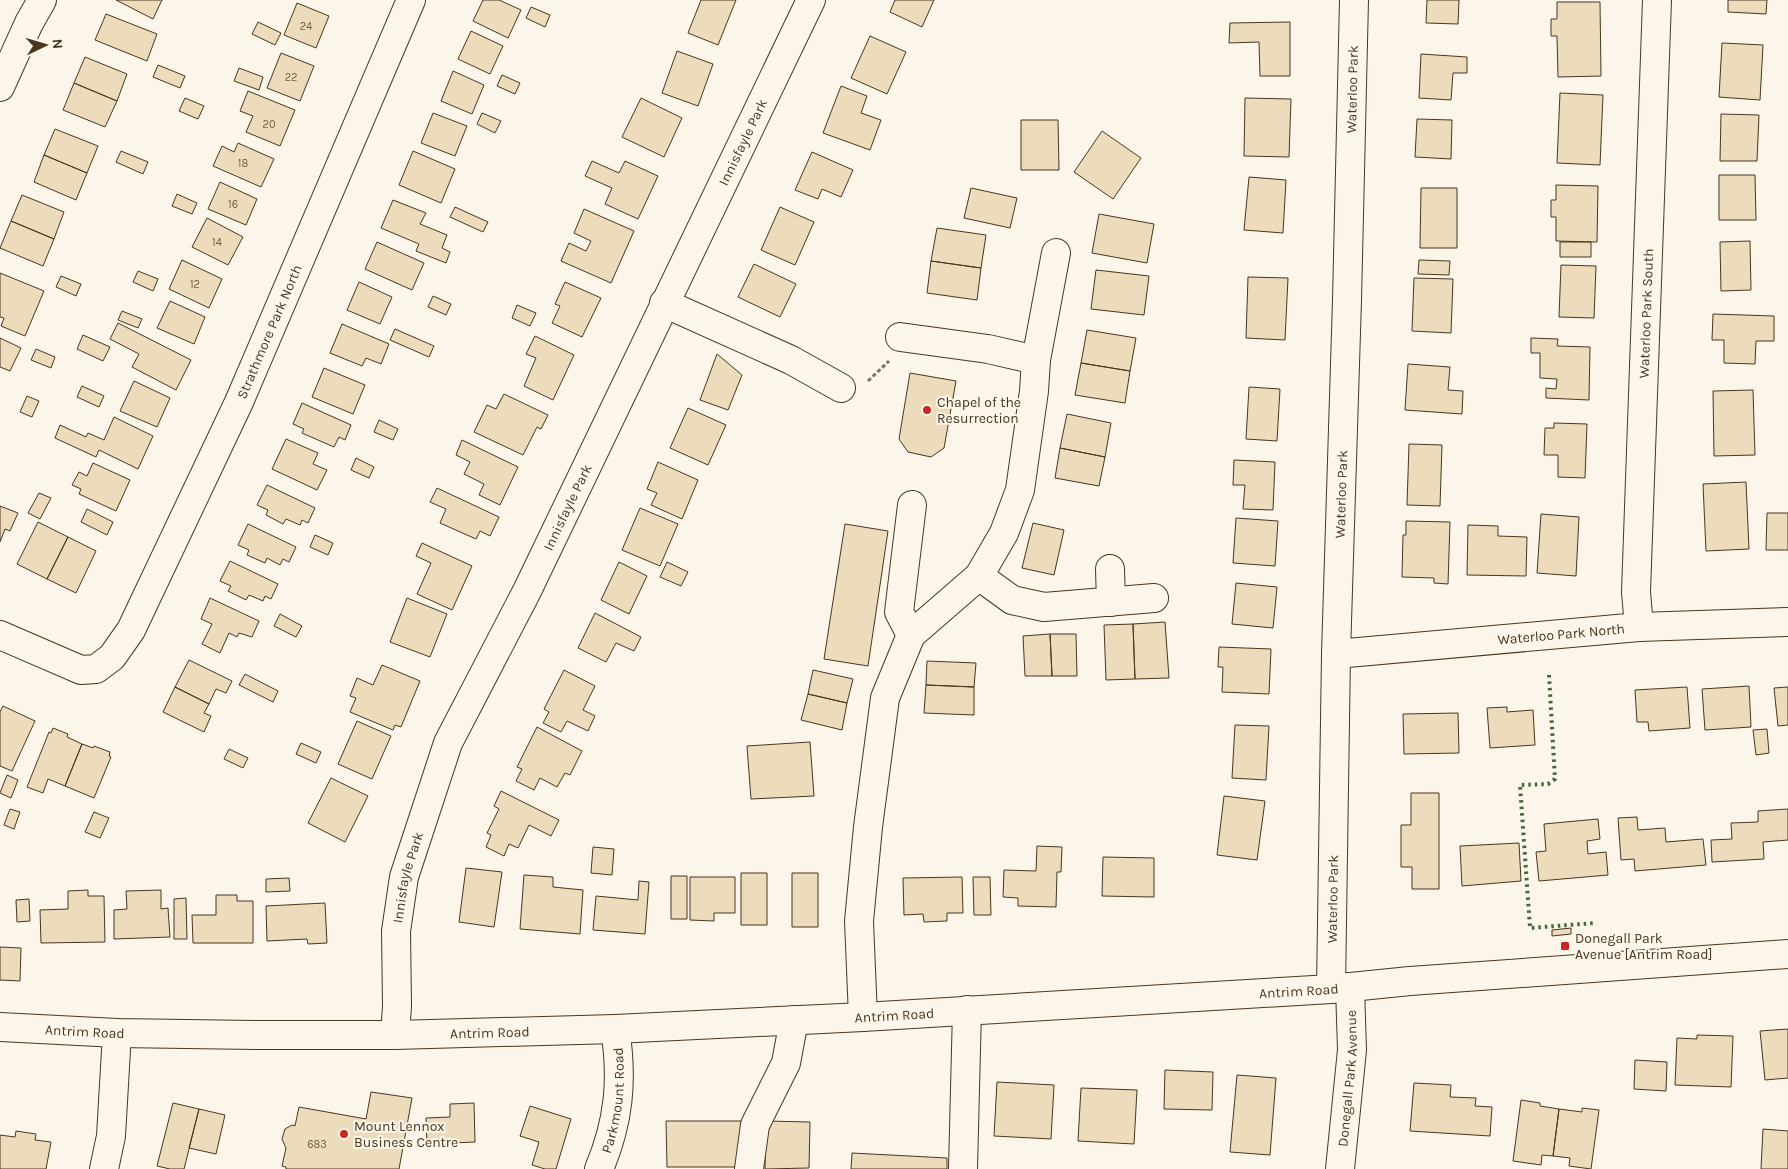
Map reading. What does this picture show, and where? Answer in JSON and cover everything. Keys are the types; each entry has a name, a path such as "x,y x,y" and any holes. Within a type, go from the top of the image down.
{"street":[{"path":"0,87 29,23 42,0"},
{"name":"Strathmore Park North","path":"0,635 81,670 96,669 112,657 131,630 240,402 411,0"},
{"name":"Innisfayle Park","path":"395,1035 397,1006 396,931 404,877 448,743 527,591 811,0"},
{"name":"Waterloo Park","path":"1341,988 1336,654 1354,0"},
{"name":"Waterloo Park South","path":"1639,627 1636,592 1657,0"},
{"path":"863,1017 859,922 885,698 911,635 979,576 1004,533 1020,490 1034,391 1036,360 1056,253"},
{"path":"664,303 790,360 841,388"},
{"path":"900,337 988,349 1036,360"},
{"path":"911,635 899,612 912,505"},
{"path":"1110,569 1111,602"},
{"path":"979,576 1012,600 1044,607 1154,598"},
{"name":"Waterloo Park North","path":"1336,654 1639,627 1788,622"},
{"name":"Antrim Road","path":"0,1027 117,1033 254,1035 395,1035 615,1029 863,1017 1341,988 1788,954"},
{"name":"Donegall Park Avenue","path":"1340,1169 1352,1050 1341,988"},
{"path":"963,1169 966,1010"},
{"path":"750,1169 755,1125 786,1063 794,1020"},
{"name":"Parkmount Road","path":"599,1169 614,1129 619,1090 619,1056 615,1029"},
{"path":"104,1169 112,1136 117,1033"}],"path":[{"path":"841,388 858,390 892,358 900,337"}],"building":[{"path":"116,0 162,0 153,19"},
{"path":"483,0 499,0 521,10 508,38 473,21"},
{"path":"701,0 736,0 718,45 688,33"},
{"path":"895,0 934,0 922,27 890,12"},
{"path":"1427,0 1459,0 1458,24 1426,23"},
{"path":"1728,0 1767,0 1766,14 1728,12"},
{"path":"1557,2 1600,2 1601,76 1558,77 1557,36 1551,36 1551,19 1557,19"},
{"path":"297,3 329,16 316,48 284,35"},
{"path":"531,7 550,15 545,27 526,18"},
{"path":"106,14 157,34 147,61 95,40"},
{"path":"258,22 281,33 275,45 252,34"},
{"path":"1290,22 1290,76 1260,76 1259,42 1229,43 1230,23"},
{"path":"471,31 503,46 490,74 458,59"},
{"path":"870,36 906,52 887,94 851,78"},
{"path":"1722,43 1763,45 1760,100 1719,97"},
{"path":"677,51 713,64 698,106 662,93"},
{"path":"281,53 314,66 300,101 267,88"},
{"path":"1421,54 1467,57 1467,73 1453,73 1451,100 1419,98"},
{"path":"85,57 127,74 117,101 74,83"},
{"path":"158,65 185,76 180,88 153,77"},
{"path":"239,68 263,77 259,90 234,81"},
{"path":"453,71 484,85 472,114 441,101"},
{"path":"502,75 520,83 515,94 497,86"},
{"path":"74,83 117,101 105,127 63,110"},
{"path":"841,86 867,96 861,113 881,120 870,150 823,133"},
{"path":"248,91 295,110 280,146 246,132 253,116 240,111"},
{"path":"1560,93 1603,95 1600,165 1557,163"},
{"path":"185,98 204,106 198,119 179,111"},
{"path":"641,98 682,118 664,157 622,137"},
{"path":"1245,98 1291,99 1289,157 1244,156"},
{"path":"433,113 467,126 455,156 421,143"},
{"path":"482,113 501,121 495,133 477,124"},
{"path":"1721,114 1759,115 1757,161 1720,161"},
{"path":"1417,119 1452,120 1451,159 1415,157"},
{"path":"1021,120 1058,120 1059,170 1021,170"},
{"path":"55,129 98,146 87,173 44,155"},
{"path":"1102,131 1141,158 1113,199 1074,172"},
{"path":"238,143 274,159 261,187 213,166 222,146 234,152"},
{"path":"121,151 148,162 143,174 116,162"},
{"path":"413,151 455,169 441,203 399,185"},
{"path":"812,152 853,170 841,197 822,189 818,199 795,190"},
{"path":"44,155 87,173 76,200 34,182"},
{"path":"592,161 619,173 625,161 658,176 638,219 605,204 612,188 585,176"},
{"path":"1719,175 1755,175 1756,220 1719,220"},
{"path":"1249,177 1286,180 1283,233 1244,230"},
{"path":"220,182 257,199 246,225 208,209"},
{"path":"1556,185 1598,186 1597,242 1556,241 1556,217 1551,217 1551,200 1556,200"},
{"path":"971,188 1017,198 1010,228 964,218"},
{"path":"1421,188 1457,188 1457,248 1420,248"},
{"path":"177,194 197,203 192,214 172,206"},
{"path":"22,195 64,212 54,239 11,221"},
{"path":"393,200 426,213 420,224 447,235 442,248 450,252 446,263 416,251 419,244 381,228"},
{"path":"455,207 488,222 483,232 450,217"},
{"path":"780,207 814,222 795,265 761,250"},
{"path":"584,209 634,231 611,283 561,261 569,243 586,251 591,241 574,233"},
{"path":"1099,214 1154,224 1147,263 1092,253"},
{"path":"207,218 243,237 228,265 192,247"},
{"path":"11,221 54,239 43,266 0,248"},
{"path":"937,228 986,235 981,268 931,261"},
{"path":"1750,241 1751,290 1721,291 1720,242"},
{"path":"377,242 424,263 412,290 365,269"},
{"path":"1560,242 1591,242 1591,257 1560,257"},
{"path":"182,260 222,279 209,308 169,289"},
{"path":"1419,260 1450,261 1449,275 1418,274"},
{"path":"931,261 981,268 977,300 927,293"},
{"path":"754,264 796,284 780,317 738,297"},
{"path":"1561,265 1596,266 1594,318 1559,317"},
{"path":"1096,270 1149,276 1144,315 1091,309"},
{"path":"138,271 158,279 153,291 133,282"},
{"path":"0,273 44,291 25,336 1,326 4,318 0,317"},
{"path":"61,276 81,284 76,296 56,287"},
{"path":"1248,277 1288,278 1285,340 1246,338"},
{"path":"1414,278 1453,279 1451,333 1412,331"},
{"path":"359,282 392,297 380,324 347,310"},
{"path":"565,282 601,298 582,337 552,323 560,306 555,304"},
{"path":"433,296 451,304 446,315 428,307"},
{"path":"170,301 205,317 194,344 157,328"},
{"path":"517,305 536,313 530,326 512,318"},
{"path":"122,311 142,319 138,328 118,320"},
{"path":"1713,314 1774,316 1774,341 1756,341 1755,364 1724,363 1724,340 1712,340"},
{"path":"118,323 191,360 176,390 132,367 139,354 110,339"},
{"path":"342,324 389,344 381,364 366,358 362,366 330,353"},
{"path":"395,329 434,346 429,357 390,340"},
{"path":"1087,330 1136,338 1130,371 1081,363"},
{"path":"83,335 110,347 103,361 77,349"},
{"path":"535,336 574,355 553,400 524,386 536,358 526,354"},
{"path":"0,338 21,348 10,371 0,367"},
{"path":"1531,338 1558,339 1557,346 1590,347 1589,400 1546,398 1546,388 1556,389 1557,379 1540,378 1540,353 1531,353"},
{"path":"36,349 55,357 51,368 31,360"},
{"path":"717,354 742,375 728,410 700,400"},
{"path":"1081,363 1130,371 1125,403 1075,395"},
{"path":"1408,364 1450,367 1448,390 1463,391 1462,414 1405,410"},
{"path":"324,368 365,385 353,414 312,397"},
{"name":"Chapel of the Resurrection","path":"910,373 956,381 944,448 931,457 908,452 899,439"},
{"path":"134,381 170,398 157,427 120,411"},
{"path":"82,386 104,396 99,407 77,397"},
{"path":"1249,387 1280,389 1277,441 1246,439"},
{"path":"1753,390 1755,455 1714,456 1713,391"},
{"path":"504,394 548,415 541,429 537,427 523,455 474,432 487,405 496,409"},
{"path":"27,396 39,401 32,417 20,412"},
{"path":"302,403 351,425 345,440 339,437 334,447 302,433 304,429 293,424"},
{"path":"688,408 726,425 708,465 670,448"},
{"path":"1067,414 1111,423 1105,457 1060,448"},
{"path":"114,417 153,436 138,469 99,450 96,457 55,438 60,425 86,437 88,433 104,440"},
{"path":"379,420 398,429 393,440 374,432"},
{"path":"1554,423 1587,424 1585,478 1558,477 1558,455 1544,455 1545,428 1554,428"},
{"path":"286,439 318,453 313,464 327,470 317,490 272,469"},
{"path":"462,440 518,467 500,505 479,495 484,484 464,474 470,462 456,455"},
{"path":"1409,444 1442,445 1440,506 1407,505"},
{"path":"1060,448 1105,457 1099,486 1055,478"},
{"path":"356,458 374,467 369,478 351,470"},
{"path":"1234,460 1275,462 1273,510 1243,509 1245,485 1233,485"},
{"path":"658,462 698,480 682,519 651,505 657,493 647,489"},
{"path":"93,463 130,480 116,511 79,494 81,489 72,485 79,472 87,476"},
{"path":"1746,482 1749,549 1706,551 1703,484"},
{"path":"267,485 315,508 308,523 302,520 300,525 286,519 283,524 266,515 268,510 257,505"},
{"path":"437,488 499,517 490,536 480,531 476,539 440,523 446,509 430,502"},
{"path":"39,493 51,498 40,519 28,513"},
{"path":"0,506 18,513 10,531 5,529 0,542"},
{"path":"640,508 678,524 660,566 622,550"},
{"path":"87,509 113,522 107,535 81,522"},
{"path":"1767,513 1788,513 1788,550 1766,550"},
{"path":"1541,514 1579,517 1576,576 1537,573"},
{"path":"1236,518 1278,521 1275,566 1233,563"},
{"path":"1406,521 1450,522 1448,584 1434,583 1434,578 1402,577 1403,535 1406,535"},
{"path":"38,522 68,537 47,579 17,564"},
{"path":"1033,523 1064,530 1054,575 1022,568"},
{"path":"248,524 296,547 289,562 283,559 280,565 267,558 265,563 247,555 249,550 238,545"},
{"path":"845,524 888,531 868,666 824,659"},
{"path":"1468,525 1498,526 1498,536 1527,537 1526,576 1467,575"},
{"path":"315,535 333,543 328,555 310,547"},
{"path":"68,537 96,551 76,593 47,579"},
{"path":"422,543 472,566 452,610 417,594 431,563 416,556"},
{"path":"230,561 278,584 271,599 265,596 263,601 249,595 246,600 228,591 231,586 220,581"},
{"path":"619,562 647,576 629,614 601,600"},
{"path":"667,562 688,572 681,586 660,577"},
{"path":"1236,583 1277,587 1273,628 1232,624"},
{"path":"210,598 259,621 252,637 239,633 237,637 229,633 220,653 202,644 212,624 201,619"},
{"path":"407,598 447,614 430,657 390,642"},
{"path":"595,613 641,637 634,651 616,643 606,662 578,648"},
{"path":"280,614 302,626 296,637 274,626"},
{"path":"1165,622 1169,678 1135,679 1133,624"},
{"path":"1133,624 1135,679 1106,680 1104,625"},
{"path":"1050,634 1076,634 1077,676 1052,676"},
{"path":"1050,634 1052,676 1025,676 1023,636"},
{"path":"1219,647 1271,649 1269,694 1222,692 1223,667 1218,667"},
{"path":"189,660 232,681 226,693 216,689 209,704 175,687"},
{"path":"927,661 976,663 974,687 926,685"},
{"path":"382,665 420,681 401,727 395,725 393,730 350,712 356,698 350,696 357,678 373,685"},
{"path":"564,670 595,686 583,710 595,716 588,731 567,721 561,732 543,723 549,712 544,709"},
{"path":"813,670 853,679 847,703 808,694"},
{"path":"245,674 278,691 273,702 239,685"},
{"path":"926,685 974,687 974,715 924,713"},
{"path":"1749,686 1751,727 1705,730 1702,689"},
{"path":"175,687 209,704 204,713 211,716 204,732 163,712"},
{"path":"1687,687 1690,728 1649,731 1648,722 1637,722 1635,690"},
{"path":"1788,687 1788,725 1778,726 1774,688"},
{"path":"808,694 847,703 842,730 801,720"},
{"path":"3,706 35,721 12,771 0,766 0,712"},
{"path":"1507,707 1507,712 1533,710 1535,745 1490,748 1487,708"},
{"path":"1458,713 1459,753 1404,754 1403,714"},
{"path":"357,721 391,736 372,779 338,764"},
{"path":"1235,725 1269,726 1266,780 1232,778"},
{"path":"537,727 582,751 570,775 565,773 557,787 540,778 534,790 516,781 522,769 517,767"},
{"path":"53,728 68,734 67,737 82,744 65,786 48,779 43,793 27,787 49,732 51,733"},
{"path":"1767,729 1769,753 1756,755 1753,730"},
{"path":"810,742 814,796 751,799 747,746"},
{"path":"301,743 321,752 316,763 296,754"},
{"path":"82,744 110,752 109,756 111,757 94,798 65,786"},
{"path":"229,749 248,758 243,768 224,759"},
{"path":"7,775 18,780 11,798 0,793"},
{"path":"331,778 368,796 345,842 308,823"},
{"path":"501,791 559,820 551,836 529,825 518,848 509,844 504,856 486,847 491,835 487,833 499,809 494,806"},
{"path":"1411,793 1439,793 1439,889 1412,889 1412,867 1401,867 1401,825 1411,825"},
{"path":"1224,796 1265,801 1257,860 1217,855"},
{"path":"10,809 20,812 14,829 4,825"},
{"path":"1788,809 1788,840 1763,842 1764,859 1712,862 1711,840 1732,839 1731,823 1758,822 1758,811"},
{"path":"94,812 109,818 100,838 85,832"},
{"path":"1637,817 1638,830 1665,828 1666,842 1703,839 1706,865 1635,871 1634,859 1621,860 1618,818"},
{"path":"1598,819 1600,839 1587,841 1588,854 1606,852 1608,875 1539,881 1536,852 1546,851 1544,824"},
{"path":"1519,843 1521,881 1462,886 1460,846"},
{"path":"1037,846 1062,847 1061,872 1057,872 1056,907 1018,906 1018,898 1003,897 1004,870 1036,871"},
{"path":"593,847 614,849 612,875 591,873"},
{"path":"1103,857 1154,858 1154,897 1102,896"},
{"path":"466,868 502,872 494,927 459,922"},
{"path":"741,873 767,873 767,925 741,925"},
{"path":"792,873 818,873 818,927 792,927"},
{"path":"524,875 553,877 553,887 583,890 580,934 520,929"},
{"path":"671,876 687,876 687,919 671,919"},
{"path":"690,877 735,877 735,913 714,913 714,921 690,920"},
{"path":"962,877 963,913 947,913 947,921 924,922 923,914 904,915 903,878"},
{"path":"973,877 990,877 991,915 974,915"},
{"path":"289,878 290,891 266,892 266,879"},
{"path":"639,881 649,882 645,934 593,930 596,896 638,900"},
{"path":"88,890 88,896 104,896 105,942 41,943 40,910 68,909 68,891"},
{"path":"161,890 161,909 168,908 170,937 114,939 114,910 127,909 126,891"},
{"path":"216,895 237,895 237,901 253,901 253,943 193,943 192,915 216,915"},
{"path":"186,898 187,939 174,939 174,899"},
{"path":"29,899 30,921 17,922 16,900"},
{"path":"325,903 327,943 308,944 307,939 267,941 266,906"},
{"path":"1571,928 1571,934 1552,936 1552,930"},
{"path":"0,947 21,948 20,981 0,980"},
{"path":"1788,1029 1788,1078 1765,1080 1760,1031"},
{"path":"1697,1035 1733,1036 1731,1087 1675,1085 1677,1038 1697,1039"},
{"path":"1635,1060 1667,1062 1666,1091 1634,1089"},
{"path":"1165,1070 1213,1072 1212,1110 1164,1109"},
{"path":"1237,1075 1276,1078 1270,1155 1230,1152"},
{"path":"997,1082 1054,1085 1051,1139 994,1136"},
{"path":"1414,1083 1451,1085 1450,1097 1476,1098 1475,1106 1492,1107 1490,1136 1410,1131"},
{"path":"1081,1088 1137,1090 1134,1144 1078,1141"},
{"name":"Mount Lennox Business Centre","path":"371,1092 412,1098 399,1169 286,1169 286,1167 282,1166 286,1148 282,1139 285,1129 292,1125 295,1126 299,1107 366,1119"},
{"path":"1521,1100 1559,1109 1553,1156 1542,1155 1541,1165 1513,1161"},
{"path":"173,1103 199,1109 184,1169 170,1169 157,1166"},
{"path":"474,1103 475,1142 427,1144 426,1118 450,1117 450,1104"},
{"path":"530,1106 571,1119 556,1169 545,1169 532,1165 539,1142 520,1136"},
{"path":"1582,1108 1599,1110 1591,1169 1569,1166 1570,1158 1553,1156 1559,1109 1582,1112"},
{"path":"199,1109 225,1115 216,1154 189,1148"},
{"path":"666,1121 743,1121 744,1167 667,1167"},
{"path":"766,1121 810,1122 809,1168 765,1169"},
{"path":"1763,1129 1788,1131 1788,1169 1761,1169"},
{"path":"16,1131 36,1134 35,1140 51,1142 46,1169 0,1169 0,1135 15,1137"},
{"path":"852,1153 947,1158 947,1169 851,1169"}],"hedge":[{"path":"1549,675 1555,779 1548,784 1520,785 1530,928 1595,923"}],"place":[{"name":"Chapel of the Resurrection","path":"927,410"},
{"name":"Donegall Park Avenue [Antrim Road]","path":"1565,946"},
{"name":"Mount Lennox Business Centre","path":"344,1134"}]}
